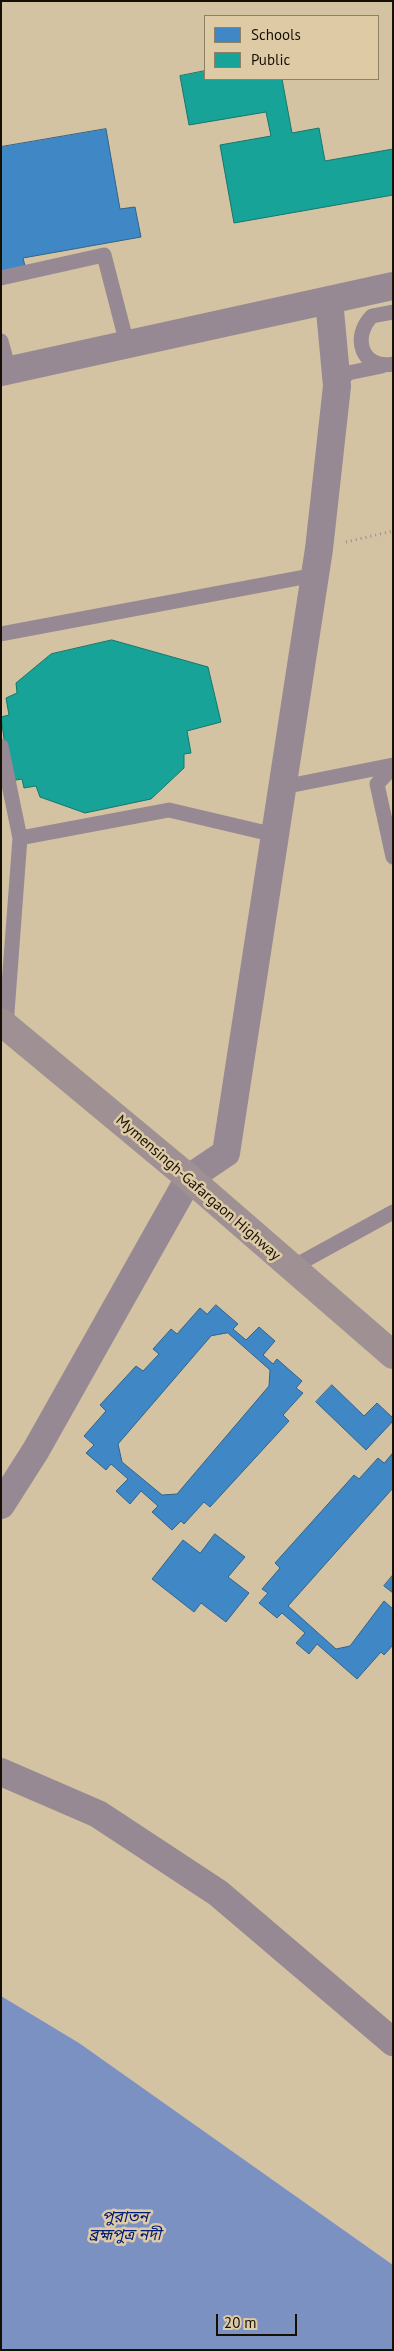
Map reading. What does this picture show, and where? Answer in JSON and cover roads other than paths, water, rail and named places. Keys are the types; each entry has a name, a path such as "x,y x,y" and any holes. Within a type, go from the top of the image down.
{"main road":[{"name":"Mymensingh-Gafargaon Highway","path":"4,1024 188,1178 393,1356"}],"street":[{"path":"5,371 393,286"},
{"path":"1,1505 36,1450 188,1178 226,1153 317,562 337,386 329,300"},
{"path":"1,1772 98,1814 218,1893 393,2042"}],"lane":[{"path":"1,278 104,255 127,344"},
{"path":"387,365 367,356 362,349 361,331 372,316 393,312"},
{"path":"1,340 5,371"},
{"path":"337,386 348,373 387,365"},
{"path":"1,634 317,562"},
{"path":"1,746 20,838 4,1024"},
{"path":"284,786 393,766"},
{"path":"393,766 377,784 393,857"},
{"path":"20,838 169,810 275,835"},
{"path":"291,1268 393,1212"}],"water":[{"name":"পুরাতন ব্রহ্মপুত্র নদী","path":"1,1996 79,2043 393,2265 393,2350 1,2350"}]}
